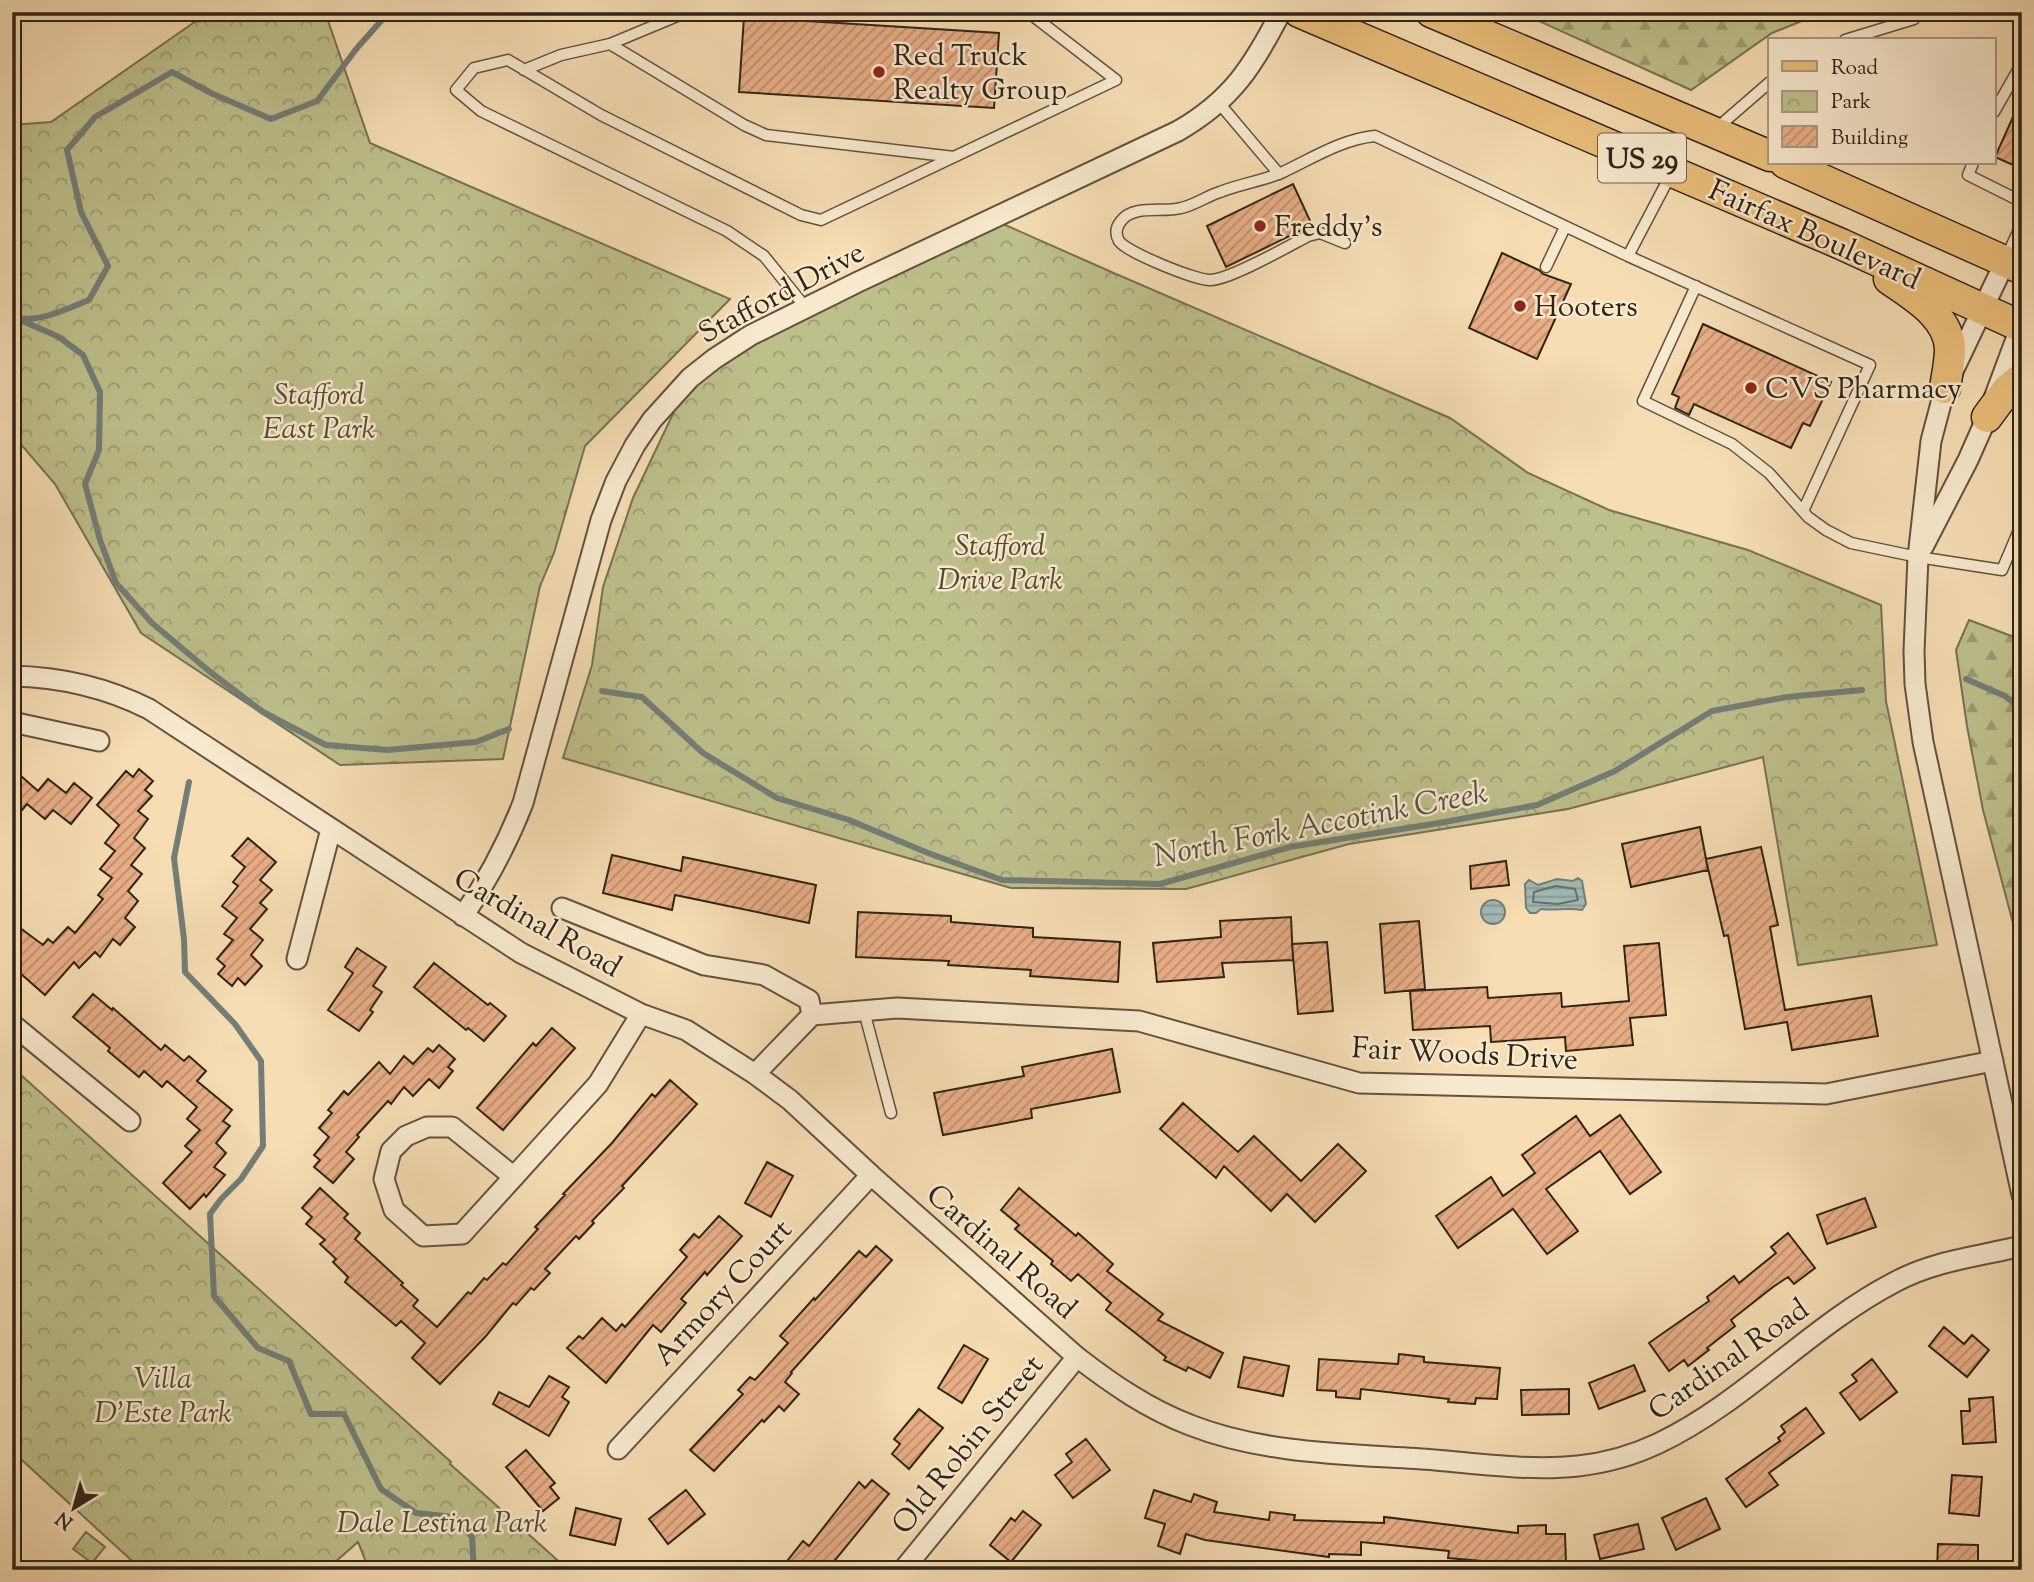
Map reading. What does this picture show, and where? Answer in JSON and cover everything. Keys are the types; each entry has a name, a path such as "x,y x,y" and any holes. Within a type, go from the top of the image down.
{"main road":[{"name":"Fairfax Boulevard","path":"1299,12 1841,244 2022,326"},
{"name":"Fairfax Boulevard","path":"1431,12 1768,155"},
{"name":"Fairfax Boulevard","path":"1787,164 2013,265"},
{"path":"1841,244 1937,316 1948,336 1950,348 1945,388"},
{"path":"1987,417 2007,390 2022,378"}],"street":[{"name":"Stafford Drive","path":"463,916 489,878 507,844 523,803 601,520 616,481 635,445 669,400 713,359 751,335 1178,131 1219,103 1247,74 1281,12"},
{"path":"2013,265 1984,309 1945,388 1931,441 1917,557 1914,651 1915,684 1923,742 2022,1195"},
{"path":"1917,557 1968,460 2022,326"},
{"name":"Cardinal Road","path":"12,676 62,679 125,697 176,725 521,953 641,1014 686,1030 790,1100 1077,1357 1109,1381 1145,1405 1192,1426 1239,1440 1343,1454 1523,1466 1578,1466 1630,1454 1673,1436 1726,1401 1864,1300 1896,1281 1934,1266 2022,1246"},
{"path":"12,722 99,741"},
{"path":"298,959 331,829"},
{"path":"562,908 704,965 764,975 809,1000 812,1016 755,1074"},
{"name":"Fair Woods Drive","path":"812,1016 897,1008 1139,1021 1359,1083 1826,1094 1993,1061"},
{"path":"513,1177 452,1127 427,1127 406,1136 391,1151 384,1179 394,1210 423,1236 462,1234 598,1084 641,1014"},
{"path":"12,1024 130,1121"},
{"name":"Armory Court","path":"618,1449 871,1175"},
{"name":"Old Robin Street","path":"903,1570 1077,1357"}],"lane":[{"path":"524,70 561,55 610,44 687,12"},
{"path":"806,308 764,256 727,231 481,111 456,90 474,68 508,60 600,115 801,215 821,220 1116,80 1027,13"},
{"path":"1852,38 1914,19"},
{"path":"610,44 744,125 766,135 954,157"},
{"path":"1996,108 2022,63"},
{"path":"1714,131 1768,84"},
{"path":"1219,103 1279,174"},
{"path":"1345,243 1320,233 1308,236 1224,277 1209,281 1150,260 1126,248 1117,239 1116,229 1129,213 1181,208 1221,191 1279,174 1324,152 1364,137 1375,136 1565,227 1870,365 1803,510"},
{"path":"1973,164 1968,175 2022,202"},
{"path":"1628,256 1672,171"},
{"path":"2013,265 2022,223"},
{"path":"1546,267 1565,227"},
{"path":"1696,286 1643,401 1732,444 1769,473 1808,517 1851,543 1917,557 2002,570 2022,523"},
{"path":"864,1011 891,1113"}],"green space":[{"name":"Stafford East Park","path":"209,12 325,12 370,143 730,299 585,446 554,553 540,586 503,759 340,765 141,633 55,484 12,434 12,125 51,122"},
{"path":"1519,12 1824,12 1772,33 1691,90"},
{"name":"Stafford Drive Park","path":"994,220 1450,418 1528,473 1609,510 1748,550 1881,605 1886,701 1937,945 1798,965 1763,757 1568,809 1349,844 1186,889 1011,888 563,758 592,665 603,587 633,498 690,378 751,335"},
{"path":"1969,620 2022,640 2022,957 1983,810 1967,726 1956,650"},
{"name":"Villa D'Este Park","path":"12,1067 451,1462 450,1464 564,1566 565,1570 369,1570 358,1542 326,1570 142,1570 12,1451"},
{"path":"86,1532 105,1547 92,1563 73,1549"}],"water":[{"path":"1578,878 1582,881 1586,904 1582,910 1541,909 1530,913 1526,908 1525,884 1529,880 1538,885 1557,879 1573,881"},
{"path":"1493,900 1502,903 1505,912 1502,921 1493,924 1484,921 1481,912 1484,903"}],"building":[{"path":"744,17 999,33 994,108 739,92"},
{"path":"2022,97 2022,169 1996,157"},
{"name":"Freddy's","path":"1293,184 1312,225 1226,267 1207,226"},
{"name":"Hooters","path":"1502,253 1543,274 1571,284 1537,359 1469,328"},
{"name":"CVS Pharmacy","path":"1703,324 1831,382 1810,426 1803,423 1791,448 1694,404 1689,415 1675,408 1679,397 1672,394"},
{"path":"139,769 153,781 145,790 152,796 138,811 148,819 134,838 145,848 131,865 142,874 128,891 138,901 125,918 135,927 120,945 113,939 100,957 95,952 79,968 74,962 45,995 12,966 12,922 43,945 48,939 53,943 68,927 75,933 103,899 98,895 112,878 100,869 115,851 105,843 119,825 97,805 126,771 133,777"},
{"path":"21,776 38,791 48,779 66,793 74,783 92,798 71,824 53,810 45,819 27,804 12,822 12,786"},
{"path":"1700,827 1706,859 1761,847 1778,925 1770,927 1785,1010 1871,996 1878,1036 1792,1050 1787,1022 1745,1029 1728,935 1724,936 1706,860 1708,870 1631,887 1622,844"},
{"path":"248,838 276,862 260,880 272,890 260,903 267,909 250,929 263,940 251,955 262,966 245,985 238,978 232,986 218,974 225,966 217,959 233,940 224,934 237,918 222,906 238,886 233,882 245,867 232,856"},
{"path":"612,855 681,871 683,857 816,885 809,923 675,895 672,910 603,893"},
{"path":"1506,861 1509,885 1471,889 1470,866"},
{"path":"858,912 951,916 951,922 1033,928 1033,937 1120,942 1118,982 1030,976 1031,970 948,965 949,961 856,957"},
{"path":"1291,917 1293,960 1222,963 1224,977 1157,982 1153,943 1221,937 1220,921"},
{"path":"1419,921 1425,989 1385,993 1380,924"},
{"path":"1327,942 1333,1011 1298,1014 1292,944"},
{"path":"1659,943 1666,1015 1630,1018 1633,1045 1566,1051 1565,1037 1491,1042 1490,1026 1413,1030 1410,991 1487,987 1488,998 1561,993 1562,1007 1629,1001 1624,946"},
{"path":"357,948 386,967 373,986 382,992 370,1010 373,1012 359,1031 328,1010 353,973 345,967"},
{"path":"434,963 506,1016 484,1041 468,1028 466,1030 414,987"},
{"path":"93,994 161,1050 165,1045 184,1061 189,1056 206,1071 197,1081 232,1110 223,1121 230,1126 216,1143 226,1153 214,1167 225,1175 206,1197 204,1194 190,1209 163,1183 192,1152 185,1146 200,1130 187,1119 197,1107 167,1081 162,1087 144,1071 139,1077 73,1017"},
{"path":"552,1028 575,1048 503,1130 477,1108 533,1043 536,1046"},
{"path":"439,1045 455,1059 448,1067 453,1071 439,1088 429,1079 413,1096 404,1087 391,1104 388,1101 357,1135 359,1137 346,1152 354,1159 333,1183 314,1167 320,1160 314,1155 329,1137 319,1128 332,1113 328,1110 344,1091 348,1095 379,1062 390,1074 404,1056 413,1064 428,1048 433,1052"},
{"path":"1112,1049 1120,1092 1031,1109 1032,1118 943,1135 934,1093 1024,1076 1022,1067"},
{"path":"670,1080 697,1104 622,1186 624,1188 592,1221 594,1223 579,1239 576,1236 545,1269 550,1273 516,1305 513,1303 440,1384 412,1358 425,1343 401,1321 396,1326 345,1282 348,1277 333,1262 336,1259 320,1244 325,1240 306,1224 312,1217 302,1208 320,1188 348,1214 344,1218 360,1233 355,1239 403,1283 401,1285 418,1300 413,1306 437,1327 468,1292 471,1294 484,1278 487,1280 503,1263 506,1265 538,1229 535,1227 565,1195 563,1194 612,1143 652,1094 655,1097"},
{"path":"1183,1103 1238,1152 1254,1136 1301,1181 1338,1144 1366,1171 1315,1222 1287,1194 1271,1211 1224,1166 1216,1178 1160,1129"},
{"path":"1620,1115 1661,1172 1630,1194 1600,1151 1546,1189 1578,1231 1547,1254 1513,1209 1458,1248 1436,1216 1491,1177 1503,1196 1535,1173 1522,1155 1576,1116 1590,1136"},
{"path":"767,1162 793,1176 771,1217 745,1203"},
{"path":"1019,1188 1076,1236 1078,1233 1113,1264 1107,1271 1163,1314 1158,1320 1223,1353 1210,1378 1188,1367 1186,1371 1164,1360 1166,1357 1106,1310 1111,1303 1078,1274 1071,1281 1051,1264 1053,1261 1015,1229 1019,1225 1001,1210"},
{"path":"1865,1198 1876,1227 1827,1244 1817,1215"},
{"path":"719,1216 742,1236 681,1299 686,1303 661,1332 653,1325 606,1383 567,1348 579,1336 583,1339 602,1318 616,1331 622,1324 625,1327 687,1257 680,1250 694,1234 699,1238"},
{"path":"1788,1233 1815,1268 1794,1284 1788,1277 1773,1287 1731,1320 1735,1326 1707,1348 1709,1350 1688,1366 1684,1360 1669,1371 1649,1343 1709,1301 1707,1297 1734,1276 1739,1283 1776,1253 1771,1247"},
{"path":"876,1246 892,1260 791,1372 785,1382 799,1394 784,1411 779,1406 764,1422 762,1420 714,1471 690,1450 743,1394 738,1390 750,1377 755,1380 788,1343 780,1336 814,1298 815,1300 859,1251 866,1257"},
{"path":"1944,1327 1964,1344 1972,1335 1989,1350 1967,1377 1929,1346"},
{"path":"964,1345 988,1359 962,1403 938,1388"},
{"path":"1399,1354 1424,1357 1424,1362 1500,1368 1497,1399 1476,1398 1475,1404 1361,1389 1360,1399 1336,1397 1336,1391 1317,1390 1319,1359 1398,1364"},
{"path":"1244,1357 1289,1366 1283,1396 1238,1387"},
{"path":"1872,1359 1897,1392 1860,1420 1840,1393 1857,1381 1852,1375"},
{"path":"1634,1365 1645,1391 1599,1409 1589,1383"},
{"path":"549,1376 569,1387 562,1397 569,1402 549,1436 493,1404 499,1392 529,1407"},
{"path":"1569,1389 1569,1414 1522,1415 1521,1390"},
{"path":"1993,1397 1996,1442 1963,1444 1961,1411 1970,1411 1969,1399"},
{"path":"1806,1408 1824,1433 1769,1473 1778,1485 1746,1507 1726,1479 1780,1441 1778,1438 1785,1432 1781,1426"},
{"path":"919,1409 943,1428 909,1469 892,1454 900,1444 894,1439"},
{"path":"1086,1439 1110,1470 1073,1498 1055,1475 1072,1462 1066,1454"},
{"path":"526,1450 555,1483 550,1487 559,1498 543,1511 506,1467"},
{"path":"1952,1475 1982,1477 1979,1516 1949,1513"},
{"path":"872,1480 889,1494 827,1570 799,1570 788,1560 803,1541 809,1546 859,1482 865,1488"},
{"path":"686,1490 705,1514 668,1544 649,1519"},
{"path":"1154,1490 1191,1502 1194,1494 1217,1502 1214,1512 1269,1520 1270,1512 1295,1515 1294,1520 1384,1523 1384,1517 1518,1533 1518,1526 1546,1525 1546,1534 1565,1534 1566,1563 1543,1563 1544,1570 1480,1570 1481,1561 1448,1558 1449,1551 1361,1542 1361,1555 1329,1554 1329,1557 1205,1540 1186,1534 1180,1554 1158,1546 1165,1524 1145,1518"},
{"path":"1706,1498 1720,1529 1676,1550 1662,1518"},
{"path":"576,1508 621,1519 615,1545 570,1535"},
{"path":"1023,1511 1041,1525 1011,1562 990,1545 1011,1518 1015,1521"},
{"path":"1638,1524 1644,1549 1600,1559 1594,1535"},
{"path":"1938,1544 1978,1545 1978,1569 1937,1570"}],"waterway":[{"path":"12,317 42,317 89,300 108,266 81,212 67,150 95,117 172,72 213,94 271,119 317,101 357,48 389,12"},
{"name":"North Fork Accotink Creek","path":"18,319 59,337 83,355 100,392 99,450 85,484 100,540 116,583 152,623 209,671 263,712 326,745 387,750 476,742 509,729"},
{"name":"North Fork Accotink Creek","path":"1966,679 2005,696 2022,709"},
{"name":"North Fork Accotink Creek","path":"602,691 642,697 703,753 777,798 849,820 1002,880 1160,884 1290,847 1537,805 1615,771 1712,711 1787,697 1862,690"},
{"path":"189,782 174,858 184,939 185,972 235,1024 261,1061 263,1146 241,1179 210,1214 214,1296 258,1348 289,1361 311,1414 344,1414 381,1489 416,1513 454,1517 472,1537 474,1570"}],"place":[{"name":"Red Truck Realty Group","path":"879,72"},
{"name":"Freddy's","path":"1260,226"},
{"name":"Hooters","path":"1520,306"},
{"name":"CVS Pharmacy","path":"1751,388"}],"park label":[{"name":"Dale Lestina Park","path":"442,1522"}]}
